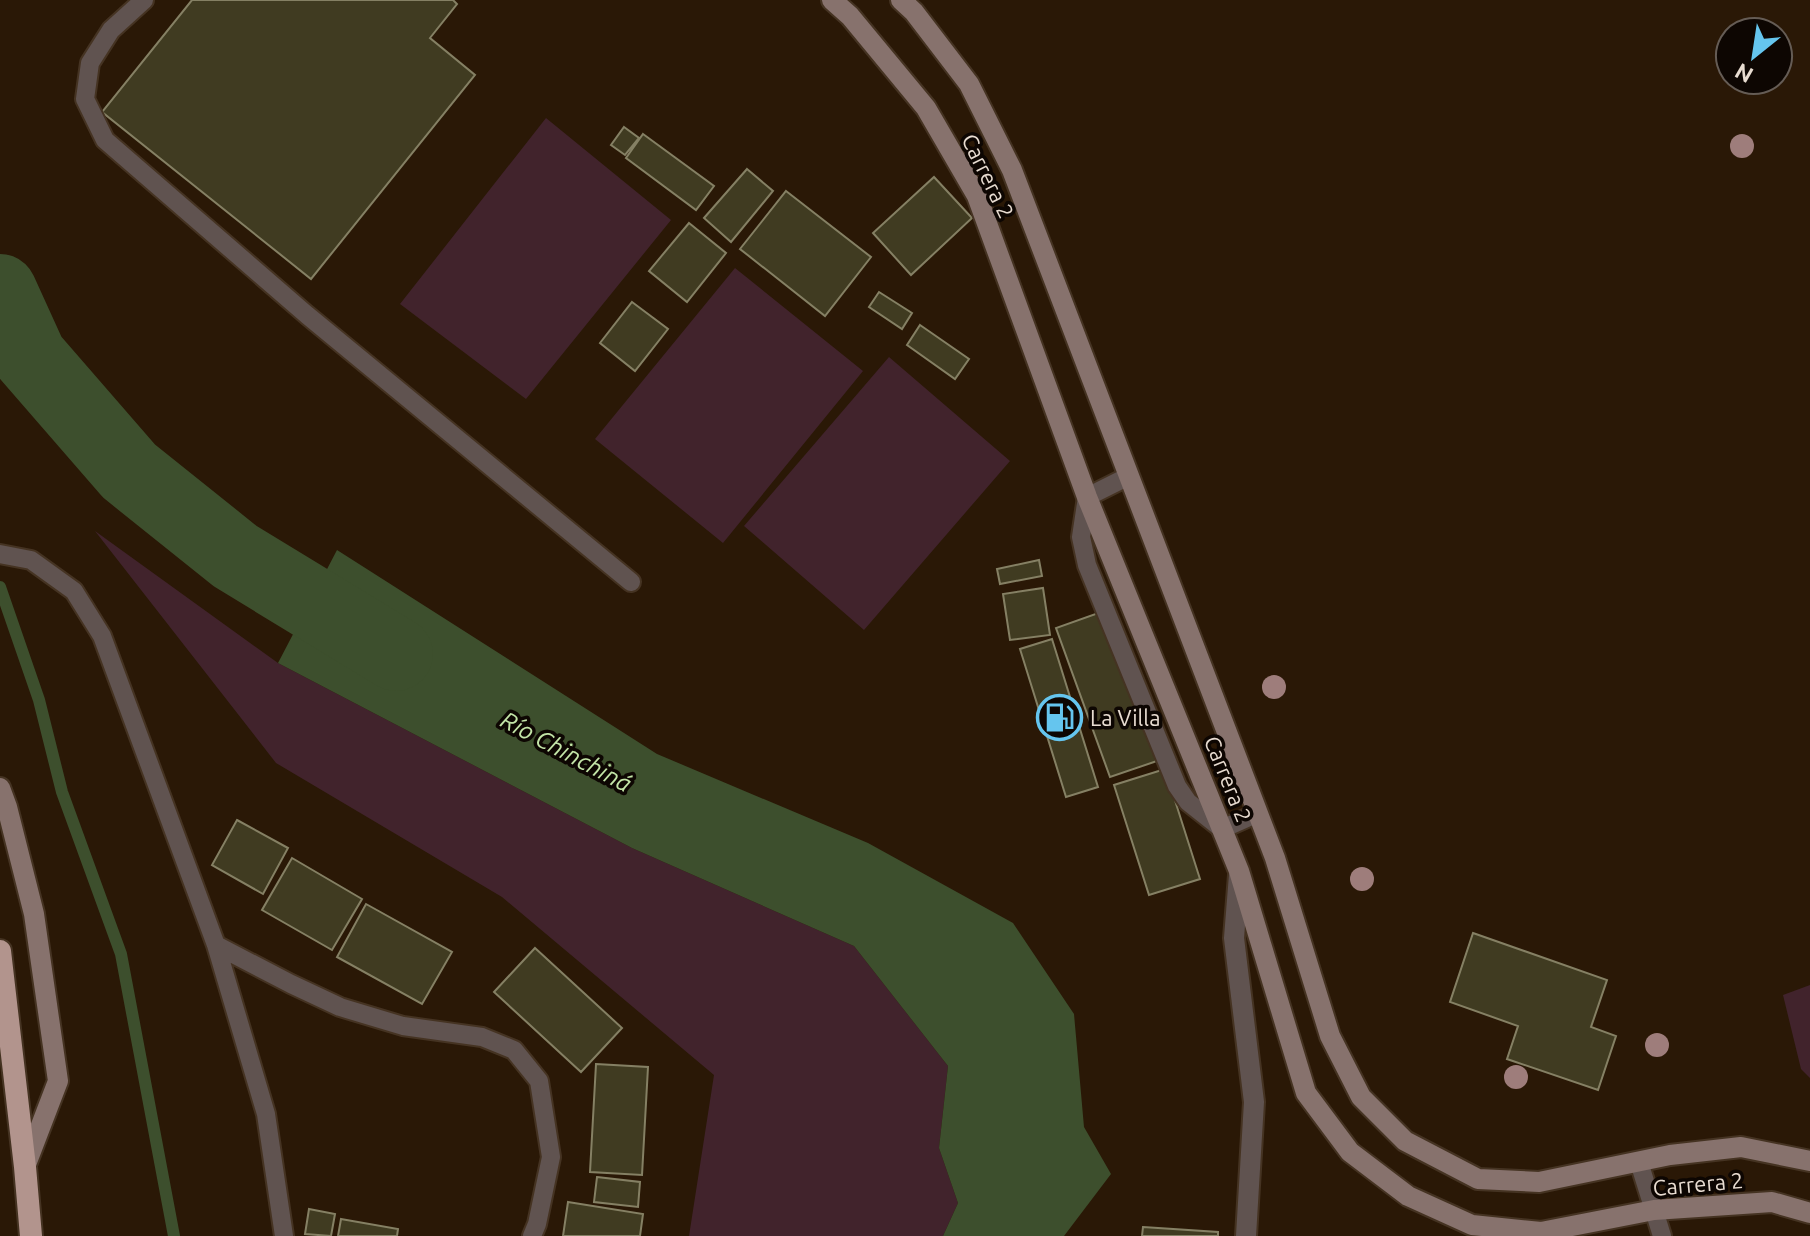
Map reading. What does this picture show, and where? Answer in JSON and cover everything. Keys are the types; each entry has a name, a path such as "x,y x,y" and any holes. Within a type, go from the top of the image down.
{"highway":[{"path":"0,951 31,1236"}],"main road":[{"name":"Carrera 2","path":"832,0 850,16 926,108 977,196 1087,497 1239,871 1306,1093 1350,1152 1408,1196 1472,1225 1541,1232 1654,1210 1772,1202 1810,1213"},
{"name":"Carrera 2","path":"910,4 969,84 1012,170 1275,858 1330,1036 1361,1097 1405,1141 1478,1179 1539,1182 1670,1155 1741,1147 1810,1161"},
{"path":"0,788 34,914 58,1081 25,1167"}],"street":[{"path":"1239,871 1234,938 1254,1102 1246,1236"}],"lane":[{"path":"144,0 111,30 90,63 85,99 105,140 307,315 631,582"},
{"path":"1087,497 1129,476"},
{"path":"0,554 31,560 74,591 102,636 216,945 266,1114 284,1236"},
{"path":"1222,829 1258,813"},
{"path":"216,945 340,1007 403,1026 482,1037 514,1050 539,1081 551,1157 532,1236"},
{"path":"1639,1162 1662,1236"}],"shaded area":[{"path":"546,118 671,220 526,399 400,304"},
{"path":"735,268 863,371 723,543 595,439"},
{"path":"889,357 1010,461 864,630 744,526"},
{"path":"95,531 278,663 632,848 854,946 948,1066 939,1148 958,1203 943,1236 689,1236 714,1075 502,897 276,763"},
{"path":"1810,985 1810,1078 1801,1069 1783,995"}],"water":[{"path":"337,550 657,754 868,843 1013,923 1074,1014 1084,1127 1111,1174 1064,1236 943,1236 958,1203 939,1148 948,1066 854,946 632,848 278,663"}],"building":[{"path":"192,0 453,0 457,4 430,38 475,75 311,279 102,112"},
{"path":"624,127 639,138 625,155 611,145"},
{"path":"643,134 714,186 696,210 626,158"},
{"path":"747,169 773,191 731,242 704,218"},
{"path":"934,177 972,218 911,275 873,233"},
{"path":"786,191 871,257 825,316 740,249"},
{"path":"689,223 726,253 687,302 649,271"},
{"path":"879,292 912,313 902,329 869,307"},
{"path":"632,302 668,329 635,371 600,343"},
{"path":"920,325 969,359 955,379 907,345"},
{"path":"1039,560 1042,576 1000,584 997,569"},
{"path":"1043,588 1050,635 1010,640 1003,594"},
{"path":"1104,611 1157,761 1110,777 1056,628"},
{"name":"La Villa","path":"1052,639 1098,787 1066,797 1020,649"},
{"path":"1165,769 1200,879 1149,895 1114,785"},
{"path":"237,820 288,848 263,894 212,865"},
{"path":"292,858 362,899 332,950 262,910"},
{"path":"366,904 452,952 422,1004 337,957"},
{"path":"1473,933 1607,980 1591,1027 1616,1036 1598,1090 1507,1059 1518,1026 1450,1002"},
{"path":"535,948 622,1028 581,1072 494,992"},
{"path":"596,1064 648,1067 642,1175 590,1172"},
{"path":"597,1177 640,1182 638,1207 594,1202"},
{"path":"568,1202 643,1214 640,1236 563,1236"},
{"path":"309,1209 335,1214 331,1236 305,1234"},
{"path":"341,1219 398,1229 397,1236 338,1236"},
{"path":"1143,1227 1218,1232 1218,1236 1142,1236"}],"waterway":[{"name":"Río Chinchiná","path":"0,291 30,357 129,471 235,556 396,654"},
{"path":"0,587 39,700 62,792 121,954 174,1236"}],"place":[{"name":"La Villa","path":"1059,718"}]}
